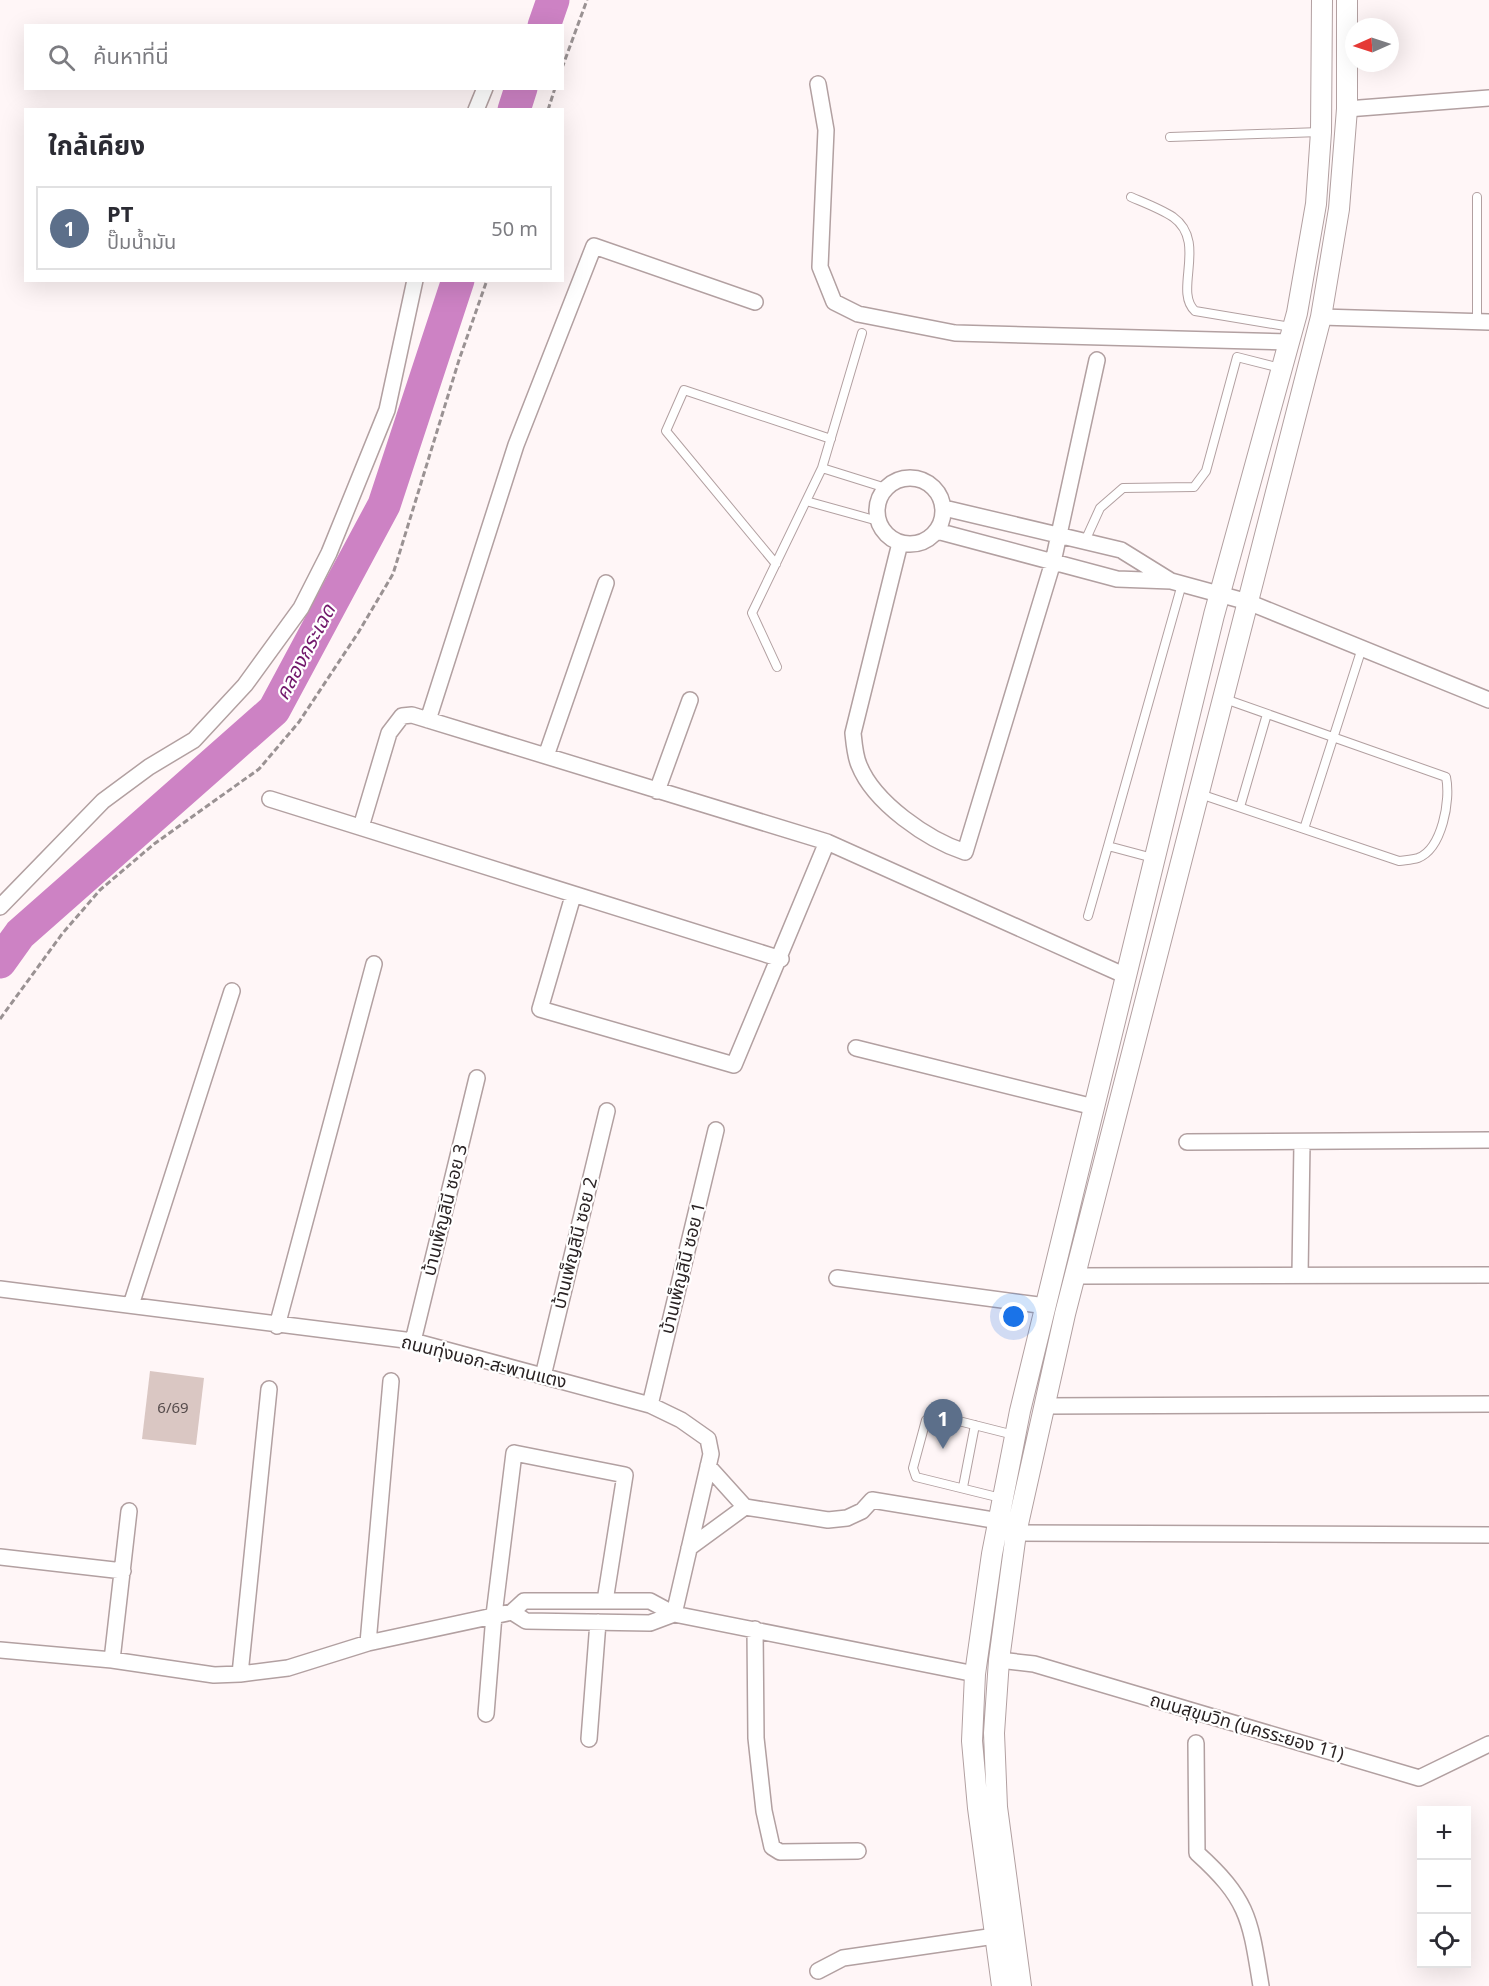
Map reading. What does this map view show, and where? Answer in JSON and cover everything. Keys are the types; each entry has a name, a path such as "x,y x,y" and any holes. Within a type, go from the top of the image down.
{"street":[{"path":"1002,1986 972,1741 975,1674 999,1521 1046,1306 1220,594 1291,335 1316,204 1321,132 1322,0"},
{"path":"1021,1986 997,1806 994,1733 999,1660 1016,1533 1076,1276 1321,317 1340,209 1347,109 1347,0"},
{"path":"818,84 826,130 820,267 834,302 858,314 955,333 1291,335"},
{"path":"477,108 484,90"},
{"path":"1347,109 1489,98"},
{"path":"428,720 516,445 594,246 755,302"},
{"path":"0,907 103,801 149,767 194,740 245,685 301,608 329,553 387,410 415,282"},
{"path":"1321,317 1483,322"},
{"path":"900,543 853,733 858,765 875,794 940,844 965,852 1053,562 1097,360"},
{"path":"906,478 917,478 930,484 939,495 944,508 944,520 927,541 914,545 900,543 883,530 878,521 878,503 886,488 906,478"},
{"path":"944,508 1121,550 1176,582"},
{"path":"937,531 1117,579 1176,582 1248,602 1489,700"},
{"path":"546,756 606,583"},
{"path":"657,791 690,700"},
{"path":"361,827 394,724 402,716 412,715 827,842 1126,976"},
{"path":"270,799 573,896 781,959"},
{"path":"573,896 540,1010 734,1065 781,959 827,842"},
{"path":"277,1326 374,964"},
{"path":"131,1305 232,991"},
{"path":"856,1048 1094,1107"},
{"name":"บ้านเพ็ญสินี ซอย 3","path":"413,1341 477,1078"},
{"name":"บ้านเพ็ญสินี ซอย 2","path":"543,1376 607,1111"},
{"name":"บ้านเพ็ญสินี ซอย 1","path":"650,1405 716,1130"},
{"path":"1187,1142 1489,1140"},
{"path":"1300,1275 1302,1143"},
{"path":"1076,1276 1489,1275"},
{"path":"837,1278 1046,1306"},
{"name":"ถนนทุ่งนอก-สะพานแตง","path":"0,1289 277,1326 413,1341 650,1405 681,1420 708,1439 711,1454 674,1614"},
{"path":"368,1643 391,1381"},
{"path":"240,1674 269,1389"},
{"path":"1044,1406 1489,1404"},
{"path":"486,1714 494,1615 514,1453 625,1475 605,1600"},
{"path":"708,1466 745,1507 828,1521 847,1518 862,1511 872,1500 999,1521"},
{"path":"689,1548 745,1507"},
{"path":"112,1660 129,1511"},
{"path":"1016,1533 1489,1535"},
{"path":"0,1557 123,1571"},
{"path":"0,1650 112,1660 169,1670 240,1674 288,1668 368,1643 512,1612 524,1601 650,1601 674,1614 975,1674"},
{"path":"512,1612 525,1621 650,1623 674,1614"},
{"path":"589,1739 598,1622"},
{"path":"755,1629 756,1738 764,1811 772,1847 780,1852 858,1851"},
{"name":"ถนนสุขุมวิท (นครระยอง 11)","path":"999,1660 1034,1664 1419,1778 1489,1744"},
{"path":"1196,1743 1197,1853 1227,1880 1246,1911 1261,1986"},
{"path":"818,1971 843,1958 995,1936"}],"lane":[{"path":"1170,137 1321,132"},
{"path":"1131,197 1174,218 1188,237 1191,259 1188,294 1190,306 1195,311 1291,335"},
{"path":"1477,197 1483,322"},
{"path":"777,667 752,613 822,468 862,333"},
{"path":"1085,541 1100,508 1123,488 1194,487 1206,471 1237,357 1282,368"},
{"path":"776,564 666,431 684,390 831,439"},
{"path":"822,468 886,488"},
{"path":"807,501 878,521"},
{"path":"1088,916 1176,582"},
{"path":"1304,829 1362,648"},
{"path":"1199,794 1399,861 1419,858 1436,844 1450,794 1446,777 1223,698"},
{"path":"1240,807 1267,714"},
{"path":"1108,846 1155,859"},
{"path":"1003,1499 963,1487 916,1477 913,1468 926,1420 930,1416 935,1415 1016,1436"},
{"path":"963,1487 975,1425"}],"path":[{"path":"564,63 587,0"},
{"path":"549,108 554,90"},
{"path":"0,1020 62,934 100,890 154,844 259,769 299,722 332,673 393,574 459,360 486,282"}],"building":[{"path":"150,1371 204,1378 196,1445 142,1439"}],"waterway":[{"name":"คลองกระเฉด","path":"545,24 553,0"},
{"name":"คลองกระเฉด","path":"515,108 520,90"},
{"name":"คลองกระเฉด","path":"0,962 20,934 274,710 384,505 457,282"}],"place":[{"name":"PT","path":"943,1449"}]}
